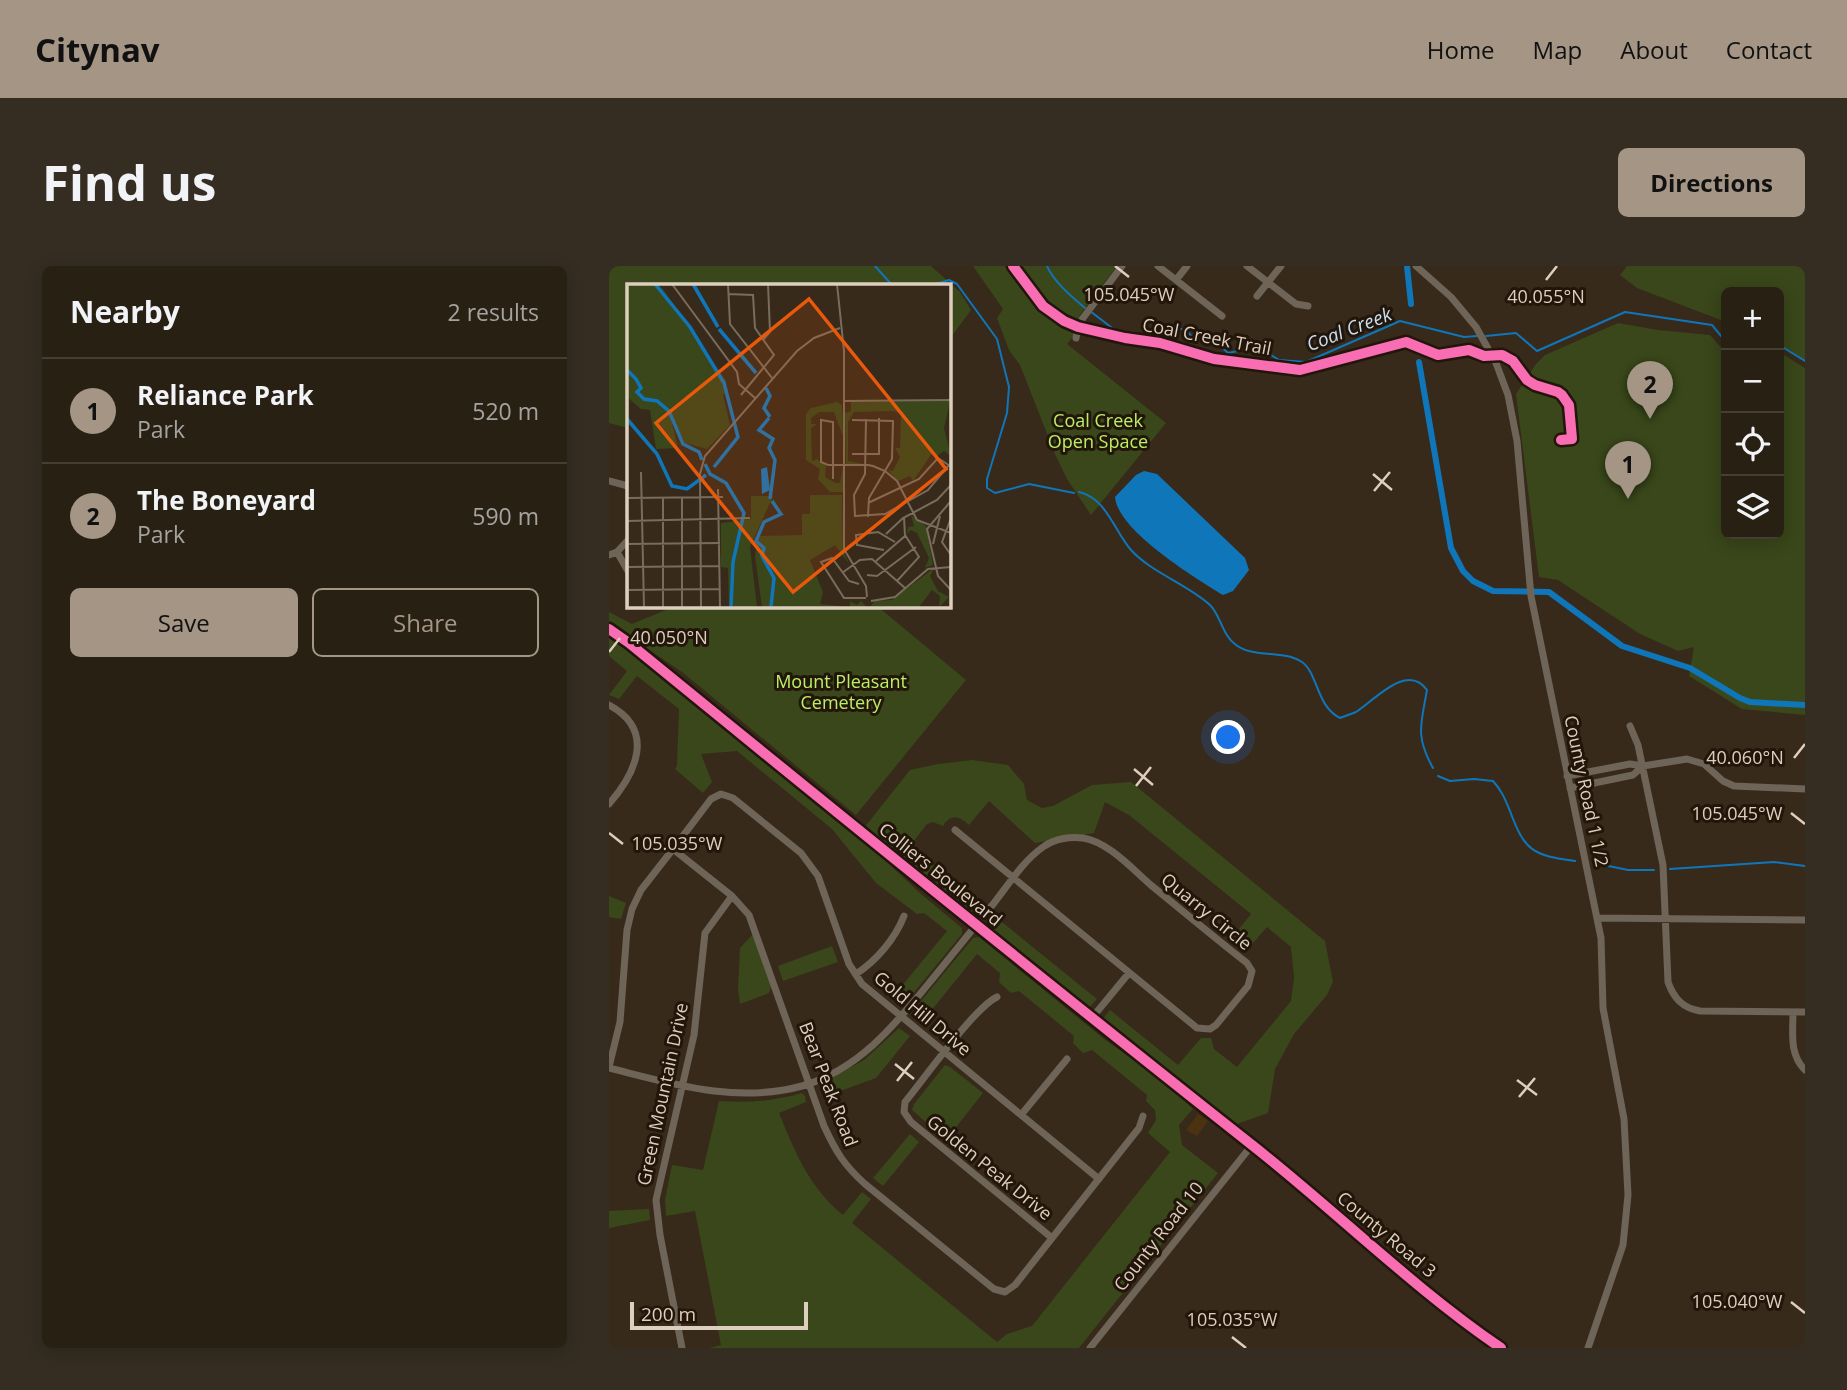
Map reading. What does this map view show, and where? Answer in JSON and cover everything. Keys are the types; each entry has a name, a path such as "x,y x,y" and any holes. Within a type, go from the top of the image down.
{"street":[{"path":"1076,338 1083,318 1122,266"},
{"path":"1158,266 1222,316"},
{"path":"1176,280 1187,266"},
{"path":"1247,266 1296,304 1308,306"},
{"path":"1257,296 1281,266"},
{"name":"County Road 1 1/2","path":"1416,266 1451,297 1476,327 1496,363 1508,395 1515,427 1531,596 1597,918 1602,952 1605,1026 1624,1118 1628,1195 1623,1245 1588,1348"},
{"path":"609,481 627,486"},
{"path":"627,541 613,554 627,570"},
{"name":"Colliers Boulevard","path":"609,629 1091,1019 1252,1145"},
{"path":"609,705 620,712 632,726 638,752 629,779 609,804"},
{"path":"1630,726 1643,766 1663,865 1668,982 1673,993 1681,1003 1700,1011 1805,1012"},
{"path":"1699,762 1702,752"},
{"path":"1567,776 1630,764 1643,766 1684,759 1699,762 1734,786 1805,789"},
{"path":"1570,788 1633,775 1643,766"},
{"name":"Gold Hill Drive","path":"609,1068 620,1022 627,930 632,909 641,890 711,799 721,794 733,798 811,864 818,876 841,942 862,984 1099,1178"},
{"path":"955,830 1014,878"},
{"name":"Quarry Circle","path":"609,1068 702,1091 743,1094 770,1092 809,1083 848,1064 874,1046 902,1017 976,925 1014,878 1032,856 1045,845 1065,838 1096,842 1247,963 1252,971 1248,986 1216,1026 1203,1030 1196,1028 1014,878"},
{"name":"Bear Peak Road","path":"673,849 732,896 749,915 824,1126 837,1154 847,1167 994,1289 1006,1292 1015,1285 1052,1238"},
{"name":"Green Mountain Drive","path":"682,1348 660,1235 656,1200 694,1035 705,933 732,896"},
{"path":"856,974 873,960 899,928 904,916"},
{"path":"1597,918 1805,920"},
{"path":"1091,1019 1129,973"},
{"path":"945,1052 987,1002 997,997"},
{"path":"1793,1012 1793,1049 1797,1061 1805,1070"},
{"name":"Golden Peak Drive","path":"945,1052 905,1102 905,1117 1052,1238"},
{"path":"1021,1115 1067,1059"},
{"path":"1052,1238 1139,1128 1143,1116"},
{"name":"County Road 10","path":"1090,1348 1252,1145"},
{"name":"County Road 3","path":"1252,1145 1501,1348"}],"shaded area":[{"path":"1198,1114 1208,1121 1197,1136 1186,1130"}],"green space":[{"path":"609,266 931,266 960,292 971,310 950,339 950,284 627,284 627,428 609,423"},
{"name":"Coal Creek Open Space","path":"973,266 1117,266 1079,316 1086,321 1067,344 1166,423 1091,515 1067,479 1020,365 1009,350 997,318 1003,309"},
{"path":"1627,266 1805,266 1805,361 1784,347 1784,287 1721,287 1721,320 1637,288 1620,275"},
{"path":"1618,323 1710,335 1721,347 1721,539 1784,539 1784,355 1805,368 1805,715 1742,709 1689,676 1694,647 1678,651 1640,634 1558,580 1539,577 1516,394 1545,355"},
{"name":"Mount Pleasant Cemetery","path":"667,607 884,607 882,610 966,680 856,815 682,672 609,623 609,612 632,624 666,610"},
{"path":"609,635 871,847 962,928 962,934 902,1007 892,998 947,931 924,913 917,914 876,883 832,829 737,751 701,754 712,782 703,793 675,769 679,709 637,676 619,699 609,695 627,671 609,656"},
{"path":"972,760 1008,765 1024,784 1027,800 1042,808 1053,806 1092,785 1131,782 1325,941 1333,982 1327,995 1294,1034 1275,1069 1268,1113 1237,1124 1102,1020 1110,1010 1178,1065 1201,1038 1211,1038 1214,1049 1237,1067 1291,1001 1294,978 1291,947 1267,927 1246,951 1231,939 1251,914 1129,815 1105,802 1094,833 1035,843 989,801 969,825 955,818 943,826 933,822 927,824 910,846 982,905 972,913 864,828 910,770"},
{"path":"609,896 626,903 621,919 609,917"},
{"path":"992,914 1097,999 1089,1008 991,929 987,921"},
{"path":"753,934 771,987 769,993 740,1004 740,948"},
{"path":"979,937 1104,1039 1165,1082 1193,1109 1179,1125 1182,1145 1218,1173 1079,1348 709,1348 721,1345 695,1211 666,1216 665,1200 672,1165 703,1170 719,1101 761,1101 802,1093 806,1102 779,1113 797,1155 821,1193 843,1215 862,1192 871,1199 852,1223 997,1342 1007,1334 1032,1326 1170,1152 1148,1133 1156,1120 1155,1110 1146,1101 1147,1095 1092,1050 1083,1053 1073,1043 1074,1036 1019,991 1011,993 999,982 1000,973 977,954 922,1022 911,1013 973,938"},
{"path":"832,946 838,962 783,981 778,966"},
{"path":"899,1028 910,1036 876,1078 824,1097 819,1085 864,1060"},
{"path":"945,1065 983,1093 946,1140 912,1110"},
{"path":"910,1134 919,1142 883,1186 873,1178"},
{"path":"649,1209 650,1220 609,1228 609,1211"}],"water":[{"path":"1144,471 1157,474 1245,558 1249,570 1233,591 1223,595 1194,577 1159,552 1129,524 1119,510 1115,497 1136,475"}],"waterway":[{"path":"875,266 891,284"},
{"name":"Coal Creek","path":"1047,266 1058,283 1085,308"},
{"path":"1407,266 1411,304"},
{"path":"936,284 949,280 957,284 997,339 1009,387 1007,413 987,479 987,488 995,493 1029,484 1074,493"},
{"name":"Coal Creek","path":"1090,311 1116,331 1136,333 1144,339 1159,325 1186,330 1192,337 1212,338 1228,353 1258,347 1279,360 1306,362 1400,321 1464,337 1477,336"},
{"name":"Coal Creek","path":"1486,336 1516,333 1537,351 1625,312 1712,325 1721,336"},
{"name":"Coal Creek","path":"1784,348 1805,361"},
{"path":"1419,362 1451,548 1463,571 1473,581 1493,591 1549,592 1622,646 1690,668 1750,702 1805,705"},
{"path":"1079,492 1088,495 1103,508 1139,558 1210,605 1236,645 1252,652 1286,656 1302,662 1311,674 1326,706 1340,718 1356,712 1401,681 1419,682 1427,690 1421,730 1427,757 1433,768"},
{"path":"1438,776 1450,781 1493,781 1503,795 1515,825 1532,849 1549,856 1575,861"},
{"path":"1670,869 1774,862 1805,866"},
{"path":"1594,863 1628,870 1654,870"}],"cycle path":[{"name":"Coal Creek Trail","path":"1013,266 1043,306 1064,321 1078,327 1160,343 1214,359 1300,370 1406,342 1438,355 1469,350 1484,356 1502,355 1513,361 1527,380 1558,392 1569,405 1572,439 1561,440"},
{"path":"609,629 1283,1170 1468,1325 1501,1348"}],"place":[{"name":"The Boneyard","path":"1650,419"},
{"name":"Reliance Park","path":"1628,499"}]}
